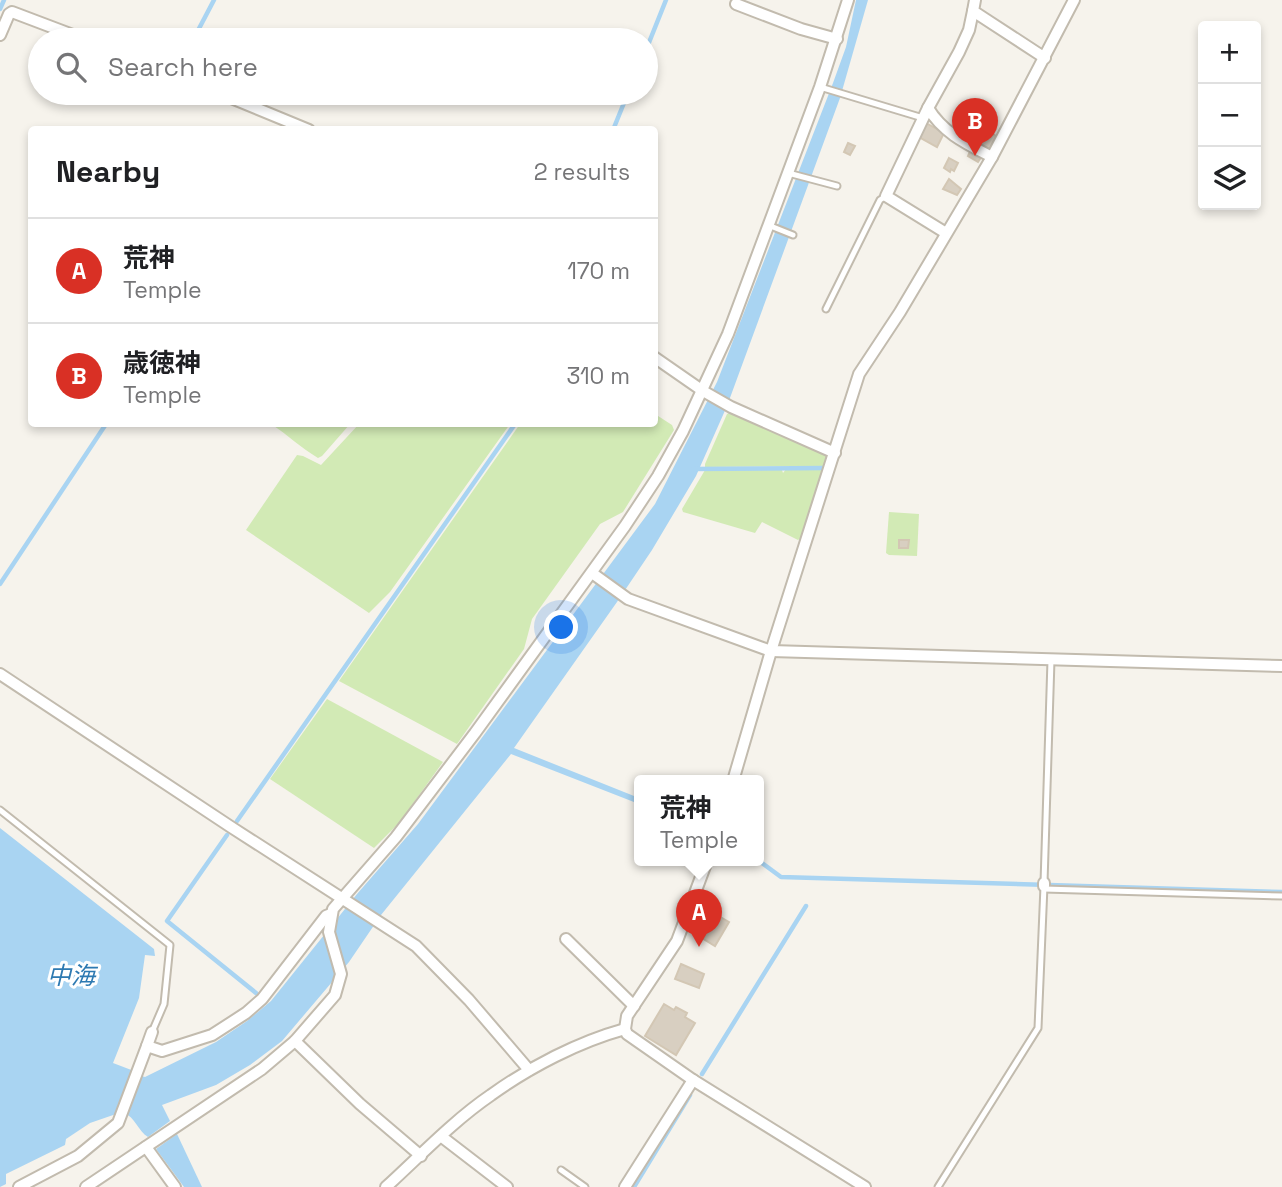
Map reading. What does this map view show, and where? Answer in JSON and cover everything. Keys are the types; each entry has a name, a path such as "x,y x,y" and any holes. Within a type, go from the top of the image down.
{"street":[{"path":"86,1187 262,1069 295,1041 335,995 341,974 329,932 330,918 404,826 594,574 658,476 706,392 823,88 848,0"},
{"path":"735,775 859,374 900,312 992,157 1074,0"},
{"path":"736,4 837,39"},
{"path":"946,233 886,196 959,52 969,30 974,6 1045,58"},
{"path":"0,36 12,12 54,28"},
{"path":"248,105 299,126"},
{"path":"926,113 948,133 992,157"},
{"path":"658,360 731,407 835,453"},
{"path":"594,574 628,599 771,651 1282,666"},
{"path":"0,674 230,827 345,898 416,946 494,1028 529,1070"},
{"path":"705,866 677,941 627,1016 627,1034 693,1080 865,1187"},
{"path":"147,1046 162,1051 212,1035 246,1013 262,999 326,916 330,918"},
{"path":"566,939 634,1006"},
{"path":"386,1187 489,1096 529,1070 607,1034 625,1029"},
{"path":"19,1187 78,1156 118,1123 152,1032"},
{"path":"295,1041 360,1104 421,1156"},
{"path":"625,1187 693,1080"},
{"path":"442,1137 507,1187"},
{"path":"148,1146 175,1187"}],"lane":[{"path":"823,88 842,95 926,113"},
{"path":"791,174 837,186"},
{"path":"826,309 880,200 886,196"},
{"path":"771,226 791,234"},
{"path":"938,1187 1038,1028 1051,660"},
{"path":"0,810 170,945 164,1004 152,1032"},
{"path":"1044,886 1282,896"},
{"path":"561,1170 586,1187"}],"green space":[{"path":"733,412 828,454 825,466 705,467 727,414"},
{"path":"658,416 672,425 674,430 623,512 600,524 532,619 524,649 457,744 339,681 518,427 658,427"},
{"path":"275,427 347,427 322,456 318,458"},
{"path":"356,427 508,427 390,592 369,613 246,530 297,455 321,465"},
{"path":"786,469 823,469 824,472 798,540 762,522 755,533 683,512 682,509 705,470 782,470 783,473"},
{"path":"889,512 919,514 917,556 886,553"},
{"path":"327,699 443,762 399,823 374,848 270,779"}],"water":[{"path":"856,0 868,0 840,98 727,406 696,476 652,550 514,748 634,796 634,802 511,754 381,915 349,962 282,1041 250,1065 216,1085 162,1105 170,1121 148,1137 124,1113 138,1075 145,1077 216,1042 271,1001 357,894 418,824 655,504 717,382 846,47"},
{"name":"中海","path":"0,828 154,949 155,956 145,955 139,998 113,1063 134,1071 119,1113 90,1123 66,1139 65,1145 6,1174 6,1184 0,1187"},
{"path":"177,1134 202,1187 184,1187 156,1149"}],"building":[{"path":"926,123 944,133 937,147 919,137"},
{"path":"972,123 998,137 991,150 965,136"},
{"path":"848,143 855,146 850,155 844,152"},
{"path":"971,149 982,156 978,162 968,156"},
{"path":"949,158 958,163 954,171 951,169 950,172 944,168"},
{"path":"949,179 961,189 957,195 943,189"},
{"path":"899,540 909,540 908,548 899,548"},
{"path":"705,908 729,922 715,946 692,932"},
{"path":"681,964 704,974 699,988 675,979"},
{"path":"664,1004 687,1013 685,1017 695,1023 676,1055 645,1036"}],"waterway":[{"path":"0,9 4,0"},
{"path":"199,28 214,0"},
{"path":"655,28 666,0"},
{"path":"615,126 623,105"},
{"path":"0,584 104,427"},
{"path":"237,821 513,427"},
{"path":"693,469 825,468"},
{"path":"227,835 167,921 256,993"},
{"path":"764,864 781,877 1282,892"},
{"path":"702,1074 806,906"},
{"path":"634,1187 690,1095"}],"place":[{"name":"歳徳神","path":"975,156"},
{"name":"荒神","path":"699,947"}]}
